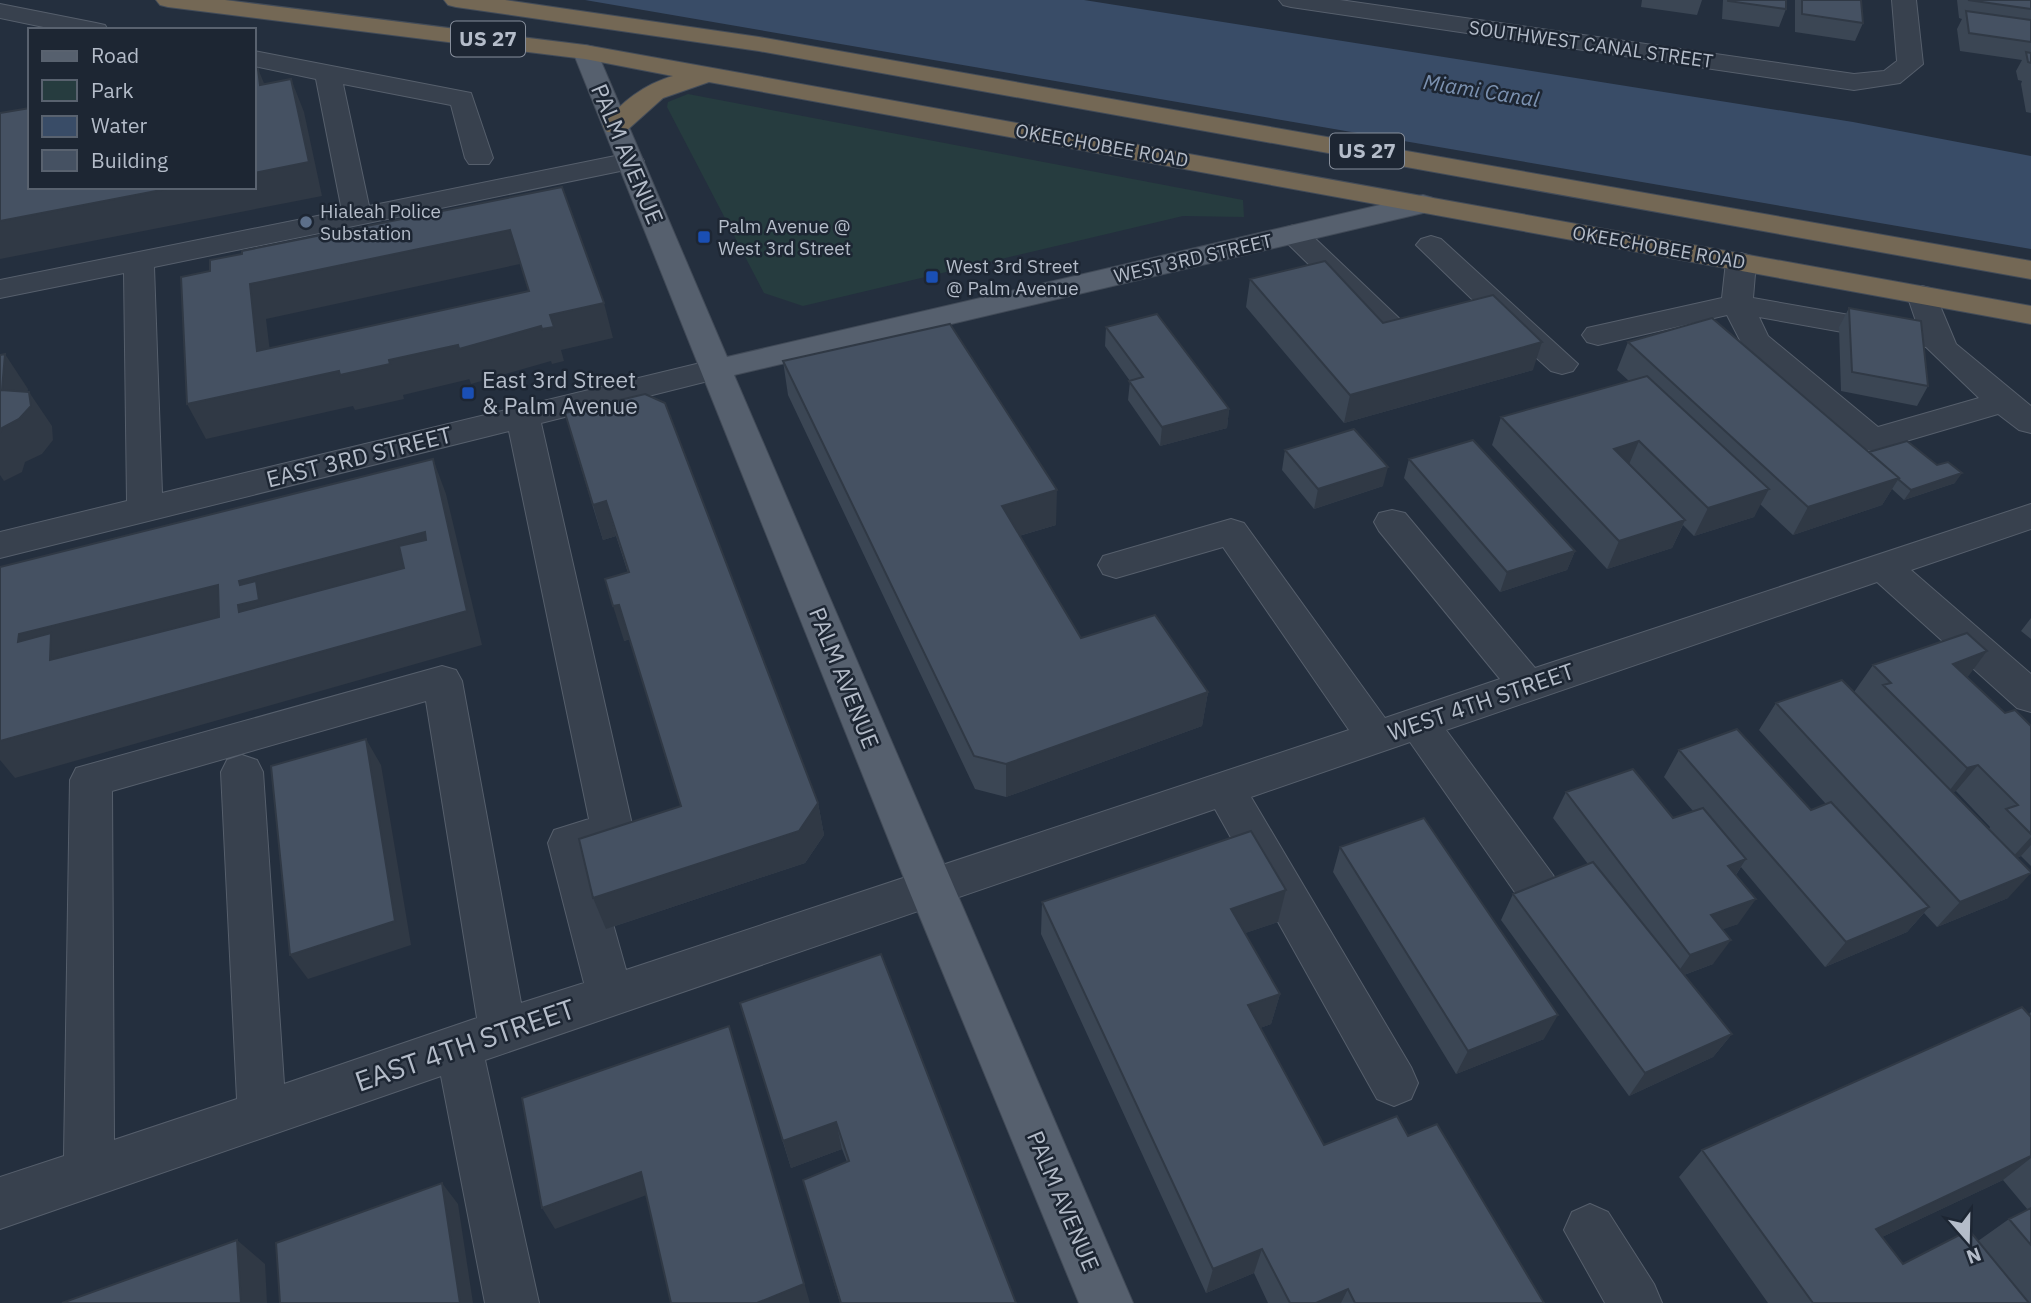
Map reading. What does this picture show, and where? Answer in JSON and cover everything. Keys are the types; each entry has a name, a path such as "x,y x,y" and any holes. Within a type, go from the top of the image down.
{"highway":[{"name":"OKEECHOBEE ROAD","path":"168,0 585,52 2031,315"},
{"name":"OKEECHOBEE ROAD","path":"456,0 800,51 2031,270"},
{"path":"536,10 570,30 585,52"},
{"path":"616,126 639,100 654,90 712,75"},
{"path":"1423,204 1506,198 1873,262 1894,263 1946,255"}],"main road":[{"name":"PALM AVENUE","path":"585,52 930,888 1106,1303"},
{"name":"WEST 3RD STREET","path":"717,369 1423,204"}],"street":[{"name":"SOUTHWEST CANAL STREET","path":"1291,0 1854,82 1891,78 1910,64 1904,0"},
{"path":"0,11 86,28"},
{"path":"256,59 462,99 479,158"},
{"path":"266,84 328,73"},
{"path":"328,73 357,217"},
{"path":"0,289 630,160"},
{"path":"1294,234 1397,333 1497,306"},
{"path":"1431,245 1562,364"},
{"path":"139,260 145,510"},
{"path":"1741,262 1737,304 1755,341 1872,440 2003,402"},
{"path":"1922,295 1942,348 2003,402 2031,422"},
{"path":"1598,335 1737,304 1939,340"},
{"name":"EAST 3RD STREET","path":"0,545 717,369"},
{"path":"523,417 612,829 569,843 610,996"},
{"name":"WEST 4TH STREET","path":"930,888 2031,516"},
{"path":"1392,522 1528,686"},
{"path":"1116,565 1231,532 1376,737"},
{"path":"1882,566 2031,697"},
{"path":"89,1173 91,780 442,681 480,1039 512,1303"},
{"path":"1419,723 1537,888"},
{"path":"242,772 262,1115"},
{"path":"1225,789 1394,1083"},
{"name":"EAST 4TH STREET","path":"0,1203 930,888"},
{"path":"1590,1230 1635,1303"}],"green space":[{"path":"688,94 1243,200 1244,217 1183,216 803,306 764,293 667,107 668,102"}],"water":[{"name":"Miami Canal","path":"585,0 1084,0 1853,122 2031,156 2031,249"}],"building":[{"path":"1786,0 1786,9 1728,1"},
{"path":"1802,0 1861,0 1863,23 1802,14"},
{"path":"1968,0 2031,0 2031,9"},
{"path":"1966,11 2031,20 2031,42 1969,33"},
{"path":"2026,52 2031,53 2031,63 2028,62"},
{"path":"256,70 260,85 291,79 309,162 256,173"},
{"path":"28,108 28,189 167,189 0,221 0,113"},
{"path":"562,187 604,303 550,315 554,327 542,329 541,326 459,349 458,345 389,360 390,364 340,375 339,371 187,404 181,277 210,271 210,260 242,254 242,251","holes":["510,230 529,291 257,351 250,284"]},
{"path":"1325,261 1383,323 1493,295 1542,342 1350,395 1250,279"},
{"path":"1849,308 1921,321 1928,386 1852,372"},
{"path":"1157,314 1229,409 1162,427 1129,381 1143,377 1106,327"},
{"path":"1712,318 1899,478 1808,507 1628,342"},
{"path":"950,324 1057,490 1002,506 1081,638 1155,615 1208,692 1006,764 974,756 783,361"},
{"path":"5,354 2,390 29,392 31,406 19,419 2,428 0,433 0,355"},
{"path":"1647,376 1769,489 1708,508 1639,441 1614,449 1685,520 1619,541 1501,417"},
{"path":"645,394 665,403 818,803 799,831 593,898 579,839 681,806 619,605 613,606 605,579 629,572 606,501 593,505 565,413"},
{"path":"1354,429 1388,467 1318,489 1285,450"},
{"path":"1473,440 1575,551 1507,572 1409,459"},
{"path":"1907,441 1937,465 1948,462 1962,473 1911,490 1869,452"},
{"path":"433,459 467,611 0,741 0,567","holes":["425,532 426,540 399,546 404,568 239,612 238,605 259,600 256,581 240,585 239,581","218,585 219,617 50,660 51,633 18,642 19,634"]},
{"path":"1967,633 1987,651 1953,664 2005,713 2015,710 2031,726 2031,834 2006,809 2018,805 1978,765 1967,768 1883,685 1891,683 1873,665"},
{"path":"1842,680 2031,873 1960,902 1776,703"},
{"path":"1737,729 1811,810 1831,802 1929,907 1846,942 1679,750"},
{"path":"366,739 395,921 290,955 271,766"},
{"path":"1633,769 1673,818 1703,808 1746,859 1728,866 1756,899 1711,915 1731,940 1690,955 1566,792"},
{"path":"1424,818 1558,1015 1468,1051 1340,847"},
{"path":"1251,831 1286,890 1231,909 1280,994 1248,1005 1324,1145 1397,1116 1408,1136 1437,1124 1544,1303 1355,1303 1348,1289 1316,1303 1290,1303 1262,1249 1213,1269 1042,902"},
{"path":"1593,862 1732,1034 1645,1073 1513,894"},
{"path":"881,954 1016,1303 841,1303 803,1180 849,1161 836,1122 783,1141 740,1003"},
{"path":"2022,1007 2031,1017 2031,1156 1876,1229 1903,1264 1969,1230 2029,1303 1813,1303 1702,1150"},
{"path":"729,1026 804,1284 757,1303 671,1303 641,1172 542,1208 522,1098"},
{"path":"442,1183 460,1303 280,1303 276,1243"},
{"path":"2031,1208 2031,1245 2009,1219"},
{"path":"237,1240 241,1303 62,1303"}],"place":[{"name":"Hialeah Police Substation","path":"306,222"},
{"name":"Palm Avenue @ West 3rd Street","path":"704,237"},
{"name":"West 3rd Street @ Palm Avenue","path":"932,277"},
{"name":"East 3rd Street & Palm Avenue","path":"468,393"}]}
